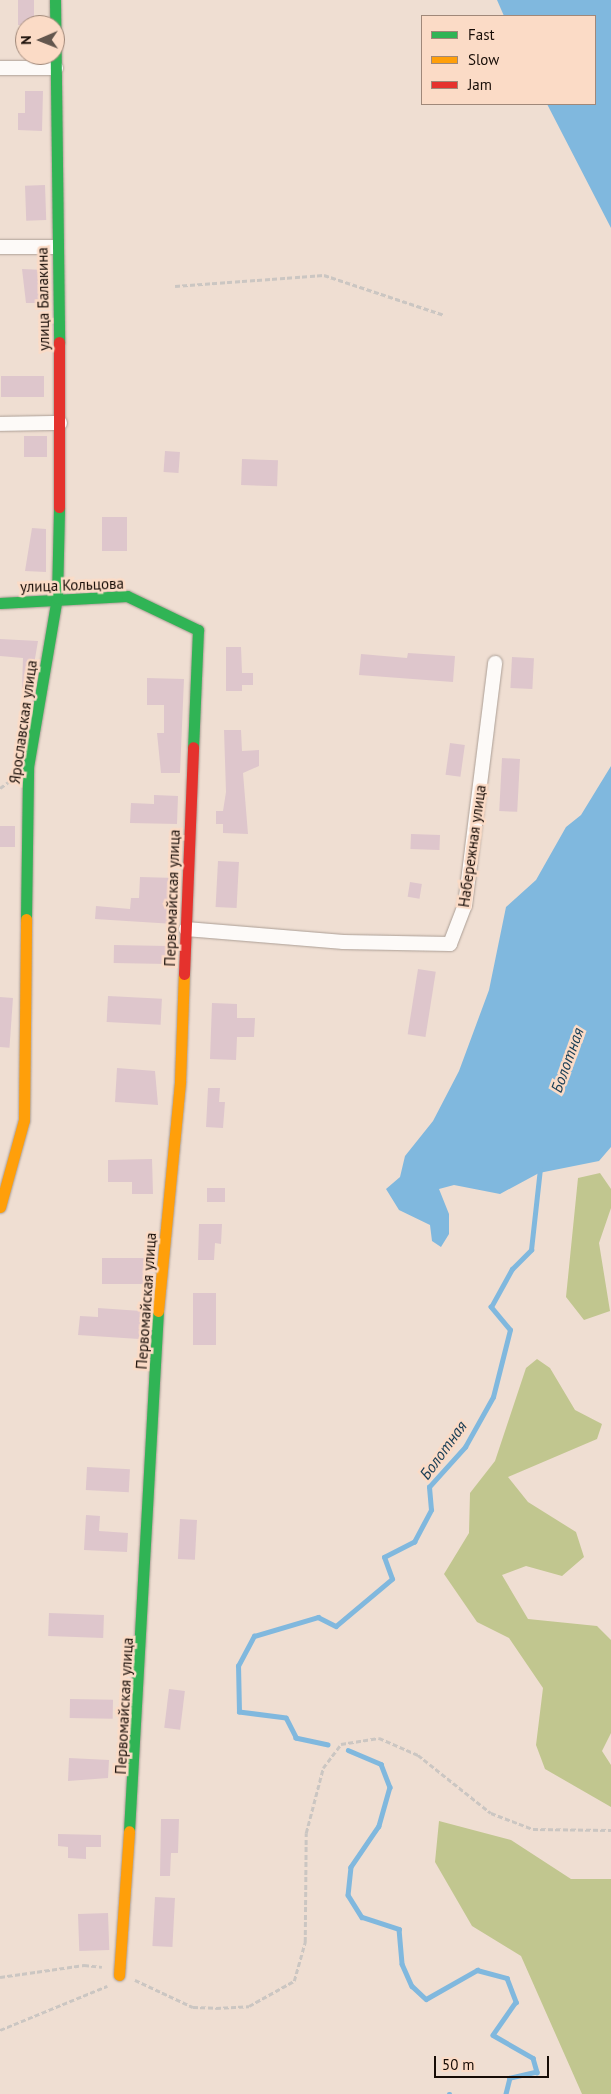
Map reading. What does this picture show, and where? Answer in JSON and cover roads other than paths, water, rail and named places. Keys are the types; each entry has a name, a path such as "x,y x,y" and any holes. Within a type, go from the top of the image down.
{"street":[{"name":"улица Балакина","path":"55,0 60,424 57,598"},
{"path":"0,68 56,68"},
{"path":"0,247 57,247"},
{"path":"0,424 60,424"},
{"name":"улица Кольцова","path":"0,603 57,598 127,596 198,630"},
{"name":"Ярославская улица","path":"0,1208 24,1120 28,767 57,598"},
{"name":"Первомайская улица","path":"119,1974 125,1937 160,1279 180,1081 198,630"},
{"name":"Набережная улица","path":"186,929 343,942 450,944 466,905 495,663"}],"water":[{"path":"497,0 611,0 611,228 548,105 596,105 596,15 504,15"},
{"path":"611,766 611,1147 599,1161 539,1173 500,1194 454,1185 439,1189 449,1214 449,1234 441,1247 432,1241 430,1225 399,1210 386,1189 400,1177 405,1156 433,1121 459,1071 489,990 506,907 536,880 566,827 581,815"}],"waterway":[{"name":"Болотная","path":"328,1745 296,1738 286,1718 239,1712 238,1666 254,1636 318,1617 336,1626 392,1579 384,1557 414,1542 431,1510 429,1487 465,1447 493,1397 510,1330 491,1307 512,1269 531,1250 540,1169"},
{"name":"Болотная","path":"348,1750 381,1764 390,1787 379,1826 351,1867 348,1895 362,1917 399,1929 402,1964 412,1986 426,1999 477,1970 507,1978 516,2002 493,2035 533,2058 537,2072 510,2078 506,2094"}]}
